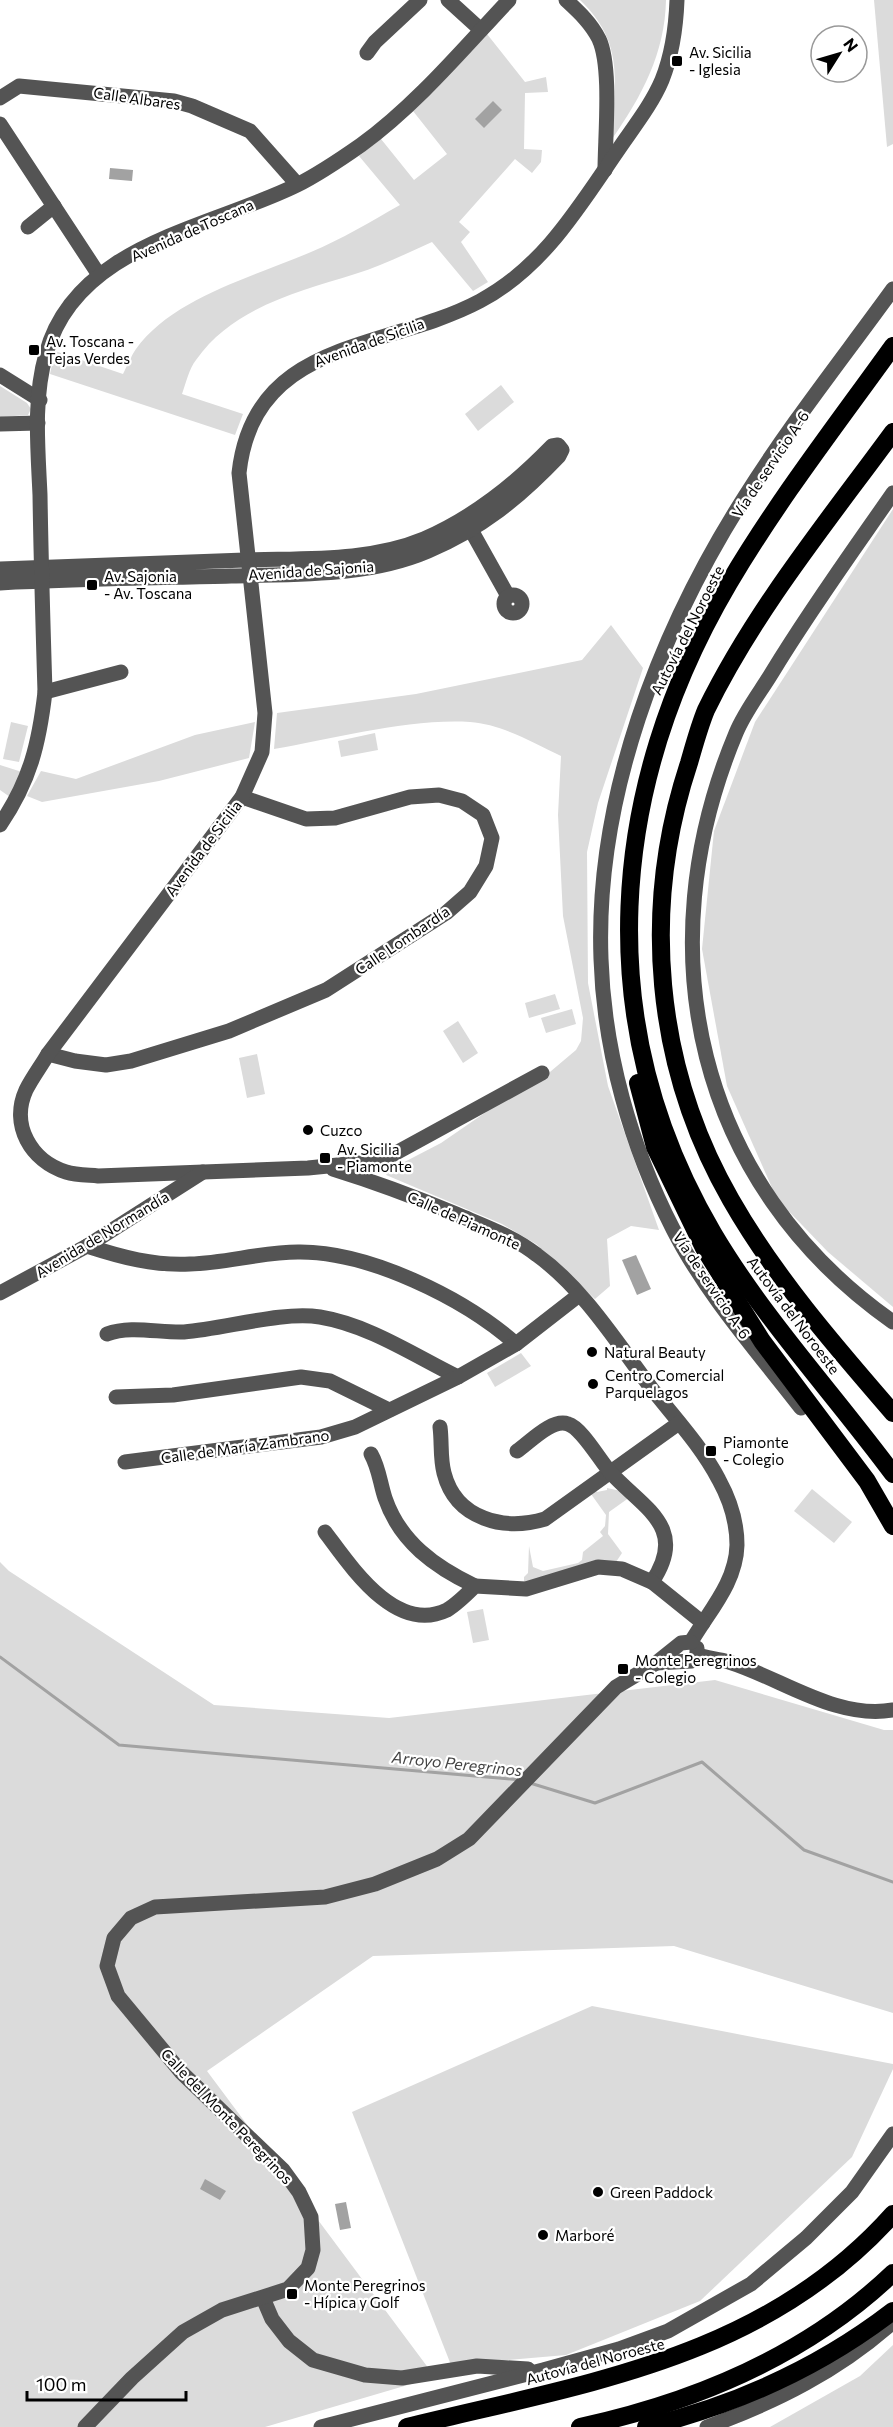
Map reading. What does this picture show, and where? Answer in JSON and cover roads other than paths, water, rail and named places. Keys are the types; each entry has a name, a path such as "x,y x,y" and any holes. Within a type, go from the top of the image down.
{"highway":[{"name":"Autovía del Noroeste","path":"893,346 784,498 728,584 672,697 646,781 630,868 628,960 643,1067 674,1156 712,1230 748,1288 893,1473"},
{"name":"Autovía del Noroeste","path":"893,432 766,606 706,712 678,796 662,875 660,954 666,1020 692,1117 730,1200 816,1322 893,1413"},
{"path":"643,1067 637,1085 655,1147 704,1248 762,1341 867,1481 893,1528"},
{"name":"Autovía del Noroeste","path":"407,2427 636,2371 729,2335 773,2312 831,2272 893,2214"},
{"path":"580,2427 700,2393 750,2371 792,2349 858,2305 893,2273"},
{"path":"646,2427 753,2394 796,2374 838,2350 893,2311"}],"street":[{"path":"368,53 375,42 420,0"},
{"path":"448,0 481,30"},
{"name":"Avenida de Toscana","path":"0,825 12,808 34,761 45,693 39,400 45,354 63,312 77,294 99,275 143,249 297,184 362,144 424,90 508,0"},
{"path":"566,0 588,22 600,41 605,59 604,170"},
{"name":"Avenida de Sicilia","path":"543,1073 510,1093 489,1100 443,1130 394,1154 368,1162 326,1167 98,1176 68,1173 51,1166 34,1153 24,1136 21,1114 25,1092 48,1054 242,797 262,752 265,713 239,473 242,450 249,426 263,402 283,382 308,364 336,351 448,315 479,301 537,261 561,233 652,101 669,60 677,0"},
{"name":"Calle Albares","path":"0,84 174,101 192,106 250,131 297,184"},
{"path":"0,98 20,86"},
{"path":"0,124 99,275"},
{"path":"28,227 54,206"},
{"name":"Vía de servicio A-6","path":"893,289 744,498 672,633 651,682 621,781 605,865 601,959 613,1059 635,1138 674,1230 721,1304 893,1528"},
{"path":"0,375 39,400"},
{"path":"0,424 38,423"},
{"name":"Avenida de Sajonia","path":"0,569 42,574 249,568 371,553 468,524 504,509 532,485 559,456 562,450 558,445 552,446 524,475 468,524"},
{"path":"893,493 796,634 738,730 711,800 694,886 692,951 699,1030 719,1101 760,1185 807,1248 858,1297 893,1322"},
{"path":"468,524 508,596"},
{"name":"Avenida de Sajonia","path":"0,583 42,574"},
{"path":"45,693 121,672"},
{"name":"Calle Lombardía","path":"48,1054 75,1061 106,1065 131,1061 230,1031 326,990 446,914 470,892 486,866 492,838 483,815 462,801 439,795 410,797 335,818 306,819 242,797"},
{"name":"Calle de Piamonte","path":"368,1162 391,1187"},
{"name":"Calle de Piamonte","path":"326,1167 391,1187 515,1240 552,1267 579,1295 679,1423 719,1479 730,1504 737,1546 731,1573 720,1598 687,1651"},
{"name":"Avenida de Normandía","path":"0,1293 87,1246 203,1172"},
{"path":"87,1246 126,1259 178,1264 298,1252 336,1255 371,1263 465,1306 493,1323 516,1344"},
{"name":"Calle de María Zambrano","path":"125,1462 321,1437 355,1427 458,1377 516,1344 579,1295"},
{"path":"107,1334 119,1329 184,1332 298,1317 320,1317 373,1334 458,1377"},
{"path":"116,1397 173,1395 301,1377 330,1382 389,1410"},
{"path":"440,1427 445,1476 453,1492 467,1508 483,1519 501,1524 524,1526 545,1519 679,1423"},
{"path":"517,1451 551,1426 568,1424 576,1429 611,1473 645,1503 659,1524 667,1544 665,1563 652,1582"},
{"path":"371,1454 396,1524 407,1539 440,1568 475,1586 526,1589 598,1567 622,1569 652,1582 703,1623"},
{"path":"325,1532 358,1576 375,1592 392,1605 414,1614 433,1615 448,1609 475,1586"},
{"path":"687,1651 728,1662 841,1707 872,1712 893,1710"},
{"name":"Calle del Monte Peregrinos","path":"85,2427 132,2378 183,2332 212,2314 288,2289 308,2268 313,2250 311,2217 299,2192 283,2170 181,2072 118,1996 107,1966 114,1938 131,1918 155,1907 325,1898 375,1884 437,1859 469,1839 616,1687 656,1664 687,1651"},
{"path":"321,2427 619,2349 668,2331 751,2284 807,2238 852,2192 893,2134"},
{"path":"263,2298 272,2319 289,2341 313,2360 365,2375 402,2378 477,2366 543,2370"},
{"path":"707,2427 759,2408 802,2387 844,2361 893,2322"}],"waterway":[{"name":"Arroyo Peregrinos","path":"0,1657 119,1745 521,1780"},
{"name":"Arroyo Peregrinos","path":"530,1783 595,1803 702,1762 804,1850 893,1882"}],"place":[{"name":"Av. Sicilia - Iglesia","path":"677,61"},
{"name":"Av. Toscana - Tejas Verdes","path":"34,350"},
{"name":"Av. Sajonia - Av. Toscana","path":"92,585"},
{"name":"Cuzco","path":"308,1130"},
{"name":"Av. Sicilia - Piamonte","path":"325,1158"},
{"name":"Natural Beauty","path":"592,1352"},
{"name":"Centro Comercial Parquelagos","path":"593,1384"},
{"name":"Piamonte - Colegio","path":"711,1451"},
{"name":"Monte Peregrinos - Colegio","path":"623,1669"},
{"name":"Green Paddock","path":"598,2192"},
{"name":"Marboré","path":"543,2235"},
{"name":"Monte Peregrinos - Hípica y Golf","path":"292,2294"}]}
